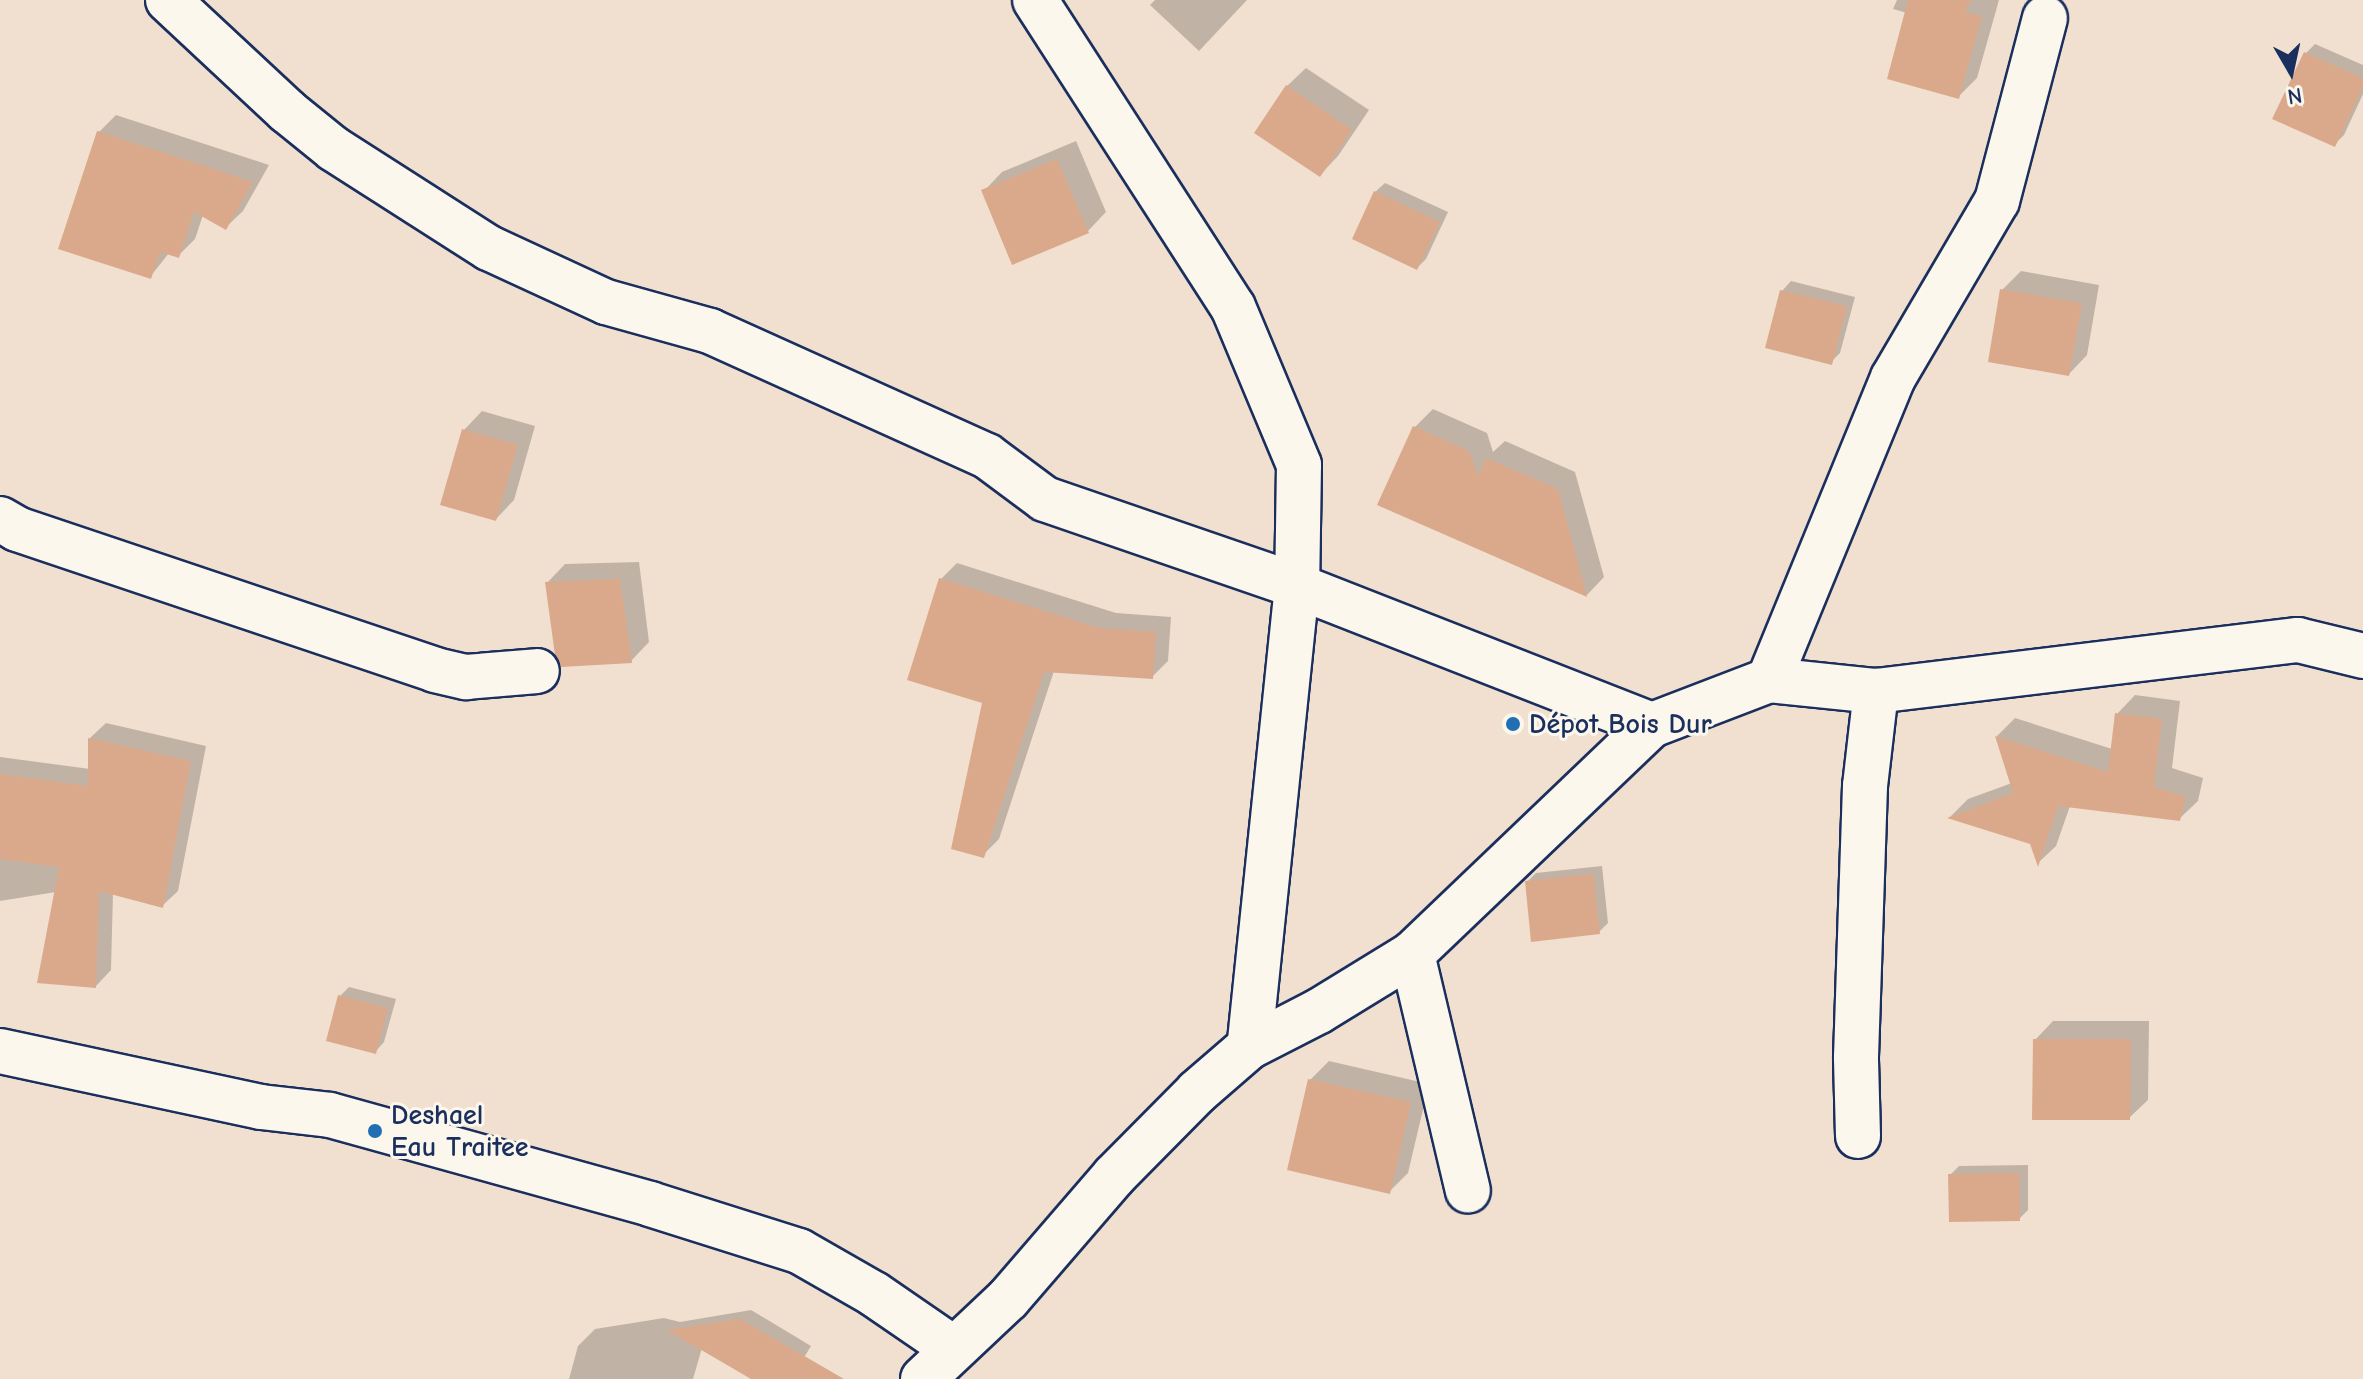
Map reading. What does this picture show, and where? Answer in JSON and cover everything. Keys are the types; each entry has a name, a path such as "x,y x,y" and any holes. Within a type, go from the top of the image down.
{"street":[{"path":"168,0 287,111 334,149 489,248 606,302 710,331 960,443 987,456 1045,499 1297,586 1652,725"},
{"path":"1035,0 1233,307 1299,465 1297,586 1249,1047"},
{"path":"1769,680 1893,378 1997,201 2045,18"},
{"path":"0,519 17,529 435,670 466,677 537,671"},
{"path":"0,1051 261,1107 330,1115 650,1204 799,1251 874,1294 938,1364 1008,1299 1154,1135 1249,1047 1319,1011 1412,954 1652,725 1769,680 1876,691 2298,640 2363,656"},
{"path":"1858,1136 1856,1057 1865,786 1876,691"},
{"path":"1412,954 1468,1190"}],"building":[{"path":"1908,0 1971,0 1965,12 1982,16 1959,99 1887,79"},
{"path":"2304,52 2363,78 2363,87 2335,147 2272,119"},
{"path":"1286,85 1352,130 1320,177 1254,133"},
{"path":"97,131 253,182 226,230 194,212 179,258 160,252 151,279 58,249"},
{"path":"1057,159 1089,233 1012,265 981,190"},
{"path":"1374,191 1440,222 1417,270 1352,239"},
{"path":"2000,289 2082,303 2069,376 1988,362"},
{"path":"1780,290 1847,306 1832,365 1765,348"},
{"path":"1413,426 1469,451 1478,476 1486,458 1558,489 1587,597 1377,505"},
{"path":"462,429 518,445 496,521 440,505"},
{"path":"939,578 1099,628 1156,632 1153,679 1044,672 984,858 951,849 982,703 907,680"},
{"path":"620,579 632,663 561,667 555,655 545,582"},
{"path":"2115,713 2162,719 2154,787 2186,797 2180,821 2058,806 2038,867 2030,844 1947,818 2013,793 1995,736 2108,772"},
{"path":"88,738 191,761 163,908 99,891 96,988 37,983 59,867 0,859 0,774 88,786"},
{"path":"1593,874 1600,934 1531,942 1525,881"},
{"path":"338,995 388,1008 376,1054 326,1041"},
{"path":"2033,1039 2131,1039 2130,1120 2032,1120"},
{"path":"1308,1079 1411,1102 1390,1194 1287,1170"},
{"path":"2019,1173 2020,1221 1949,1222 1948,1174"},
{"path":"741,1319 844,1379 751,1379 667,1330"}],"place":[{"name":"Dépot Bois Dur","path":"1513,724"},
{"name":"Deshael Eau Traitee","path":"375,1131"}]}
